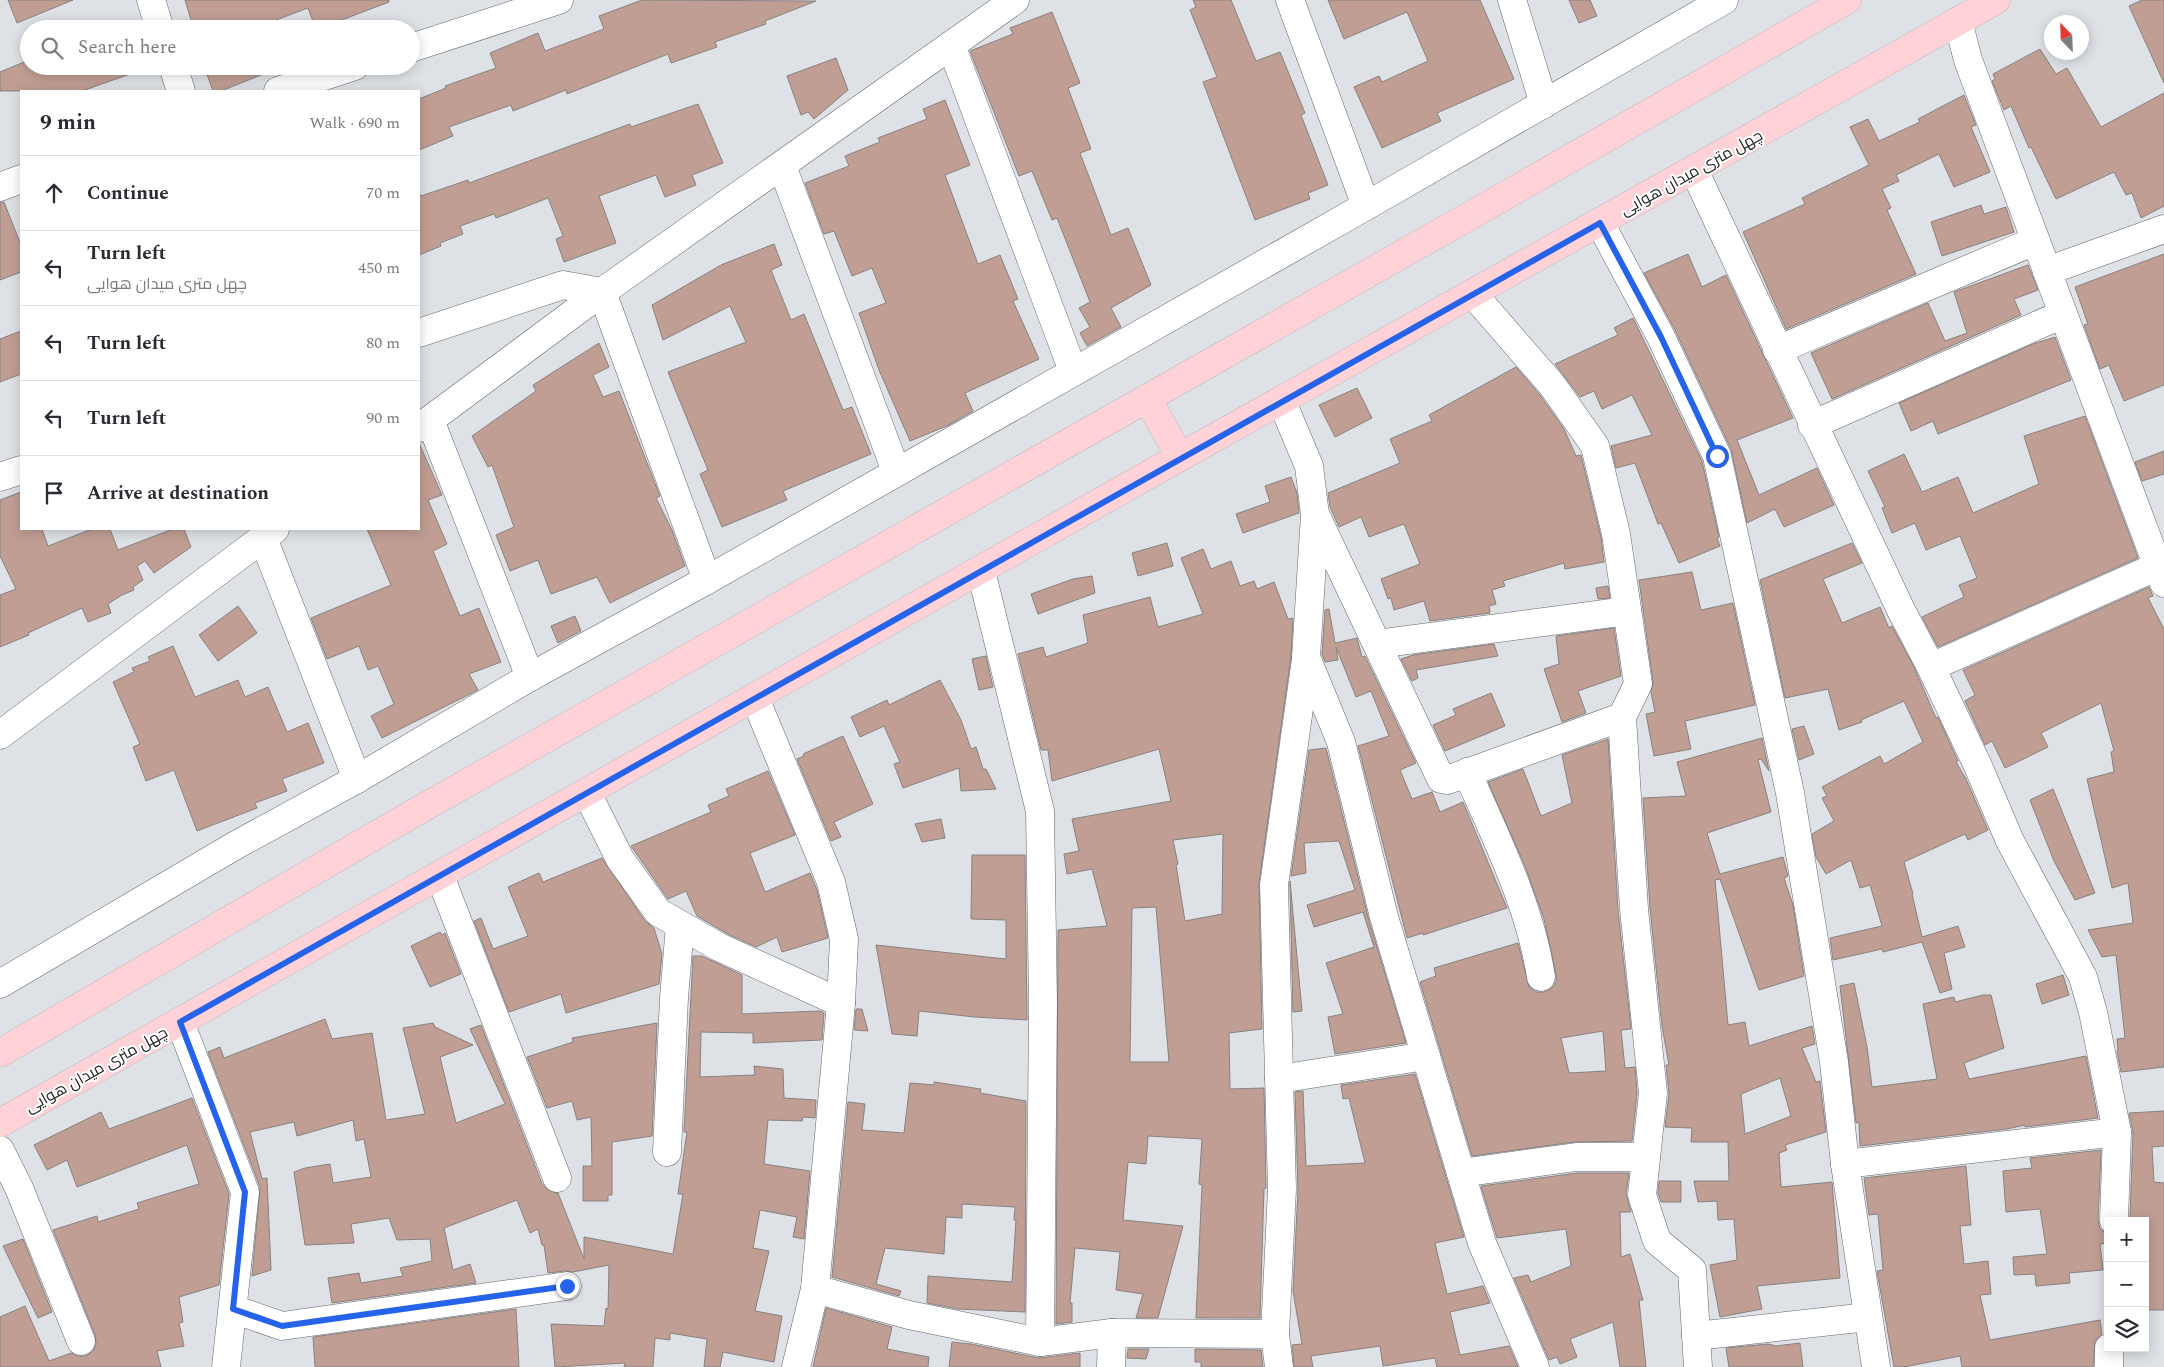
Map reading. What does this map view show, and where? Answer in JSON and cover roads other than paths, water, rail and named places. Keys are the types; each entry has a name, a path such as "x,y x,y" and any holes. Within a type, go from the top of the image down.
{"main road":[{"path":"0,1053 456,789 1847,0"},
{"name":"چهل متری میدان هوایی","path":"0,1123 982,571 1180,457 1282,402 1996,0"},
{"path":"1147,398 1180,457"}],"street":[{"path":"150,0 157,20"},
{"path":"420,45 559,0"},
{"path":"530,677 425,424 602,292 1015,0"},
{"path":"1290,0 1366,206"},
{"path":"1512,0 1544,104"},
{"path":"0,984 236,845 356,779 530,677 707,580 896,471 1366,206 1722,1"},
{"path":"1931,667 2161,574 1968,60 1958,21"},
{"path":"951,45 1073,371"},
{"path":"176,75 181,90"},
{"path":"281,90 327,75"},
{"path":"782,166 896,471"},
{"path":"1694,170 1812,425 1978,766 2010,841 2083,977 2093,1012 2117,1132 2114,1217"},
{"path":"0,187 20,179"},
{"path":"1600,223 1661,337 1717,456 1790,793 1834,1062 1844,1164 1876,1367"},
{"path":"2047,270 2164,229"},
{"path":"1777,350 2035,241"},
{"path":"420,333 563,285 602,292"},
{"path":"602,292 707,580"},
{"path":"1473,294 1552,385 1595,446 1616,534 1638,684 1622,717 1634,909 1652,1093 1642,1195 1657,1240 1692,1270 1698,1367"},
{"path":"1812,425 2063,314"},
{"path":"1279,1367 1275,1334 1282,1189 1274,885 1306,657 1315,514 1309,466 1282,402"},
{"path":"0,478 20,470"},
{"path":"1315,514 1441,779 1447,780 1622,717"},
{"path":"0,735 268,533 356,779"},
{"path":"982,571 1040,811 1043,1002 1040,1342"},
{"path":"1377,644 1626,611"},
{"path":"1306,657 1341,742 1384,917 1482,1243 1536,1367"},
{"path":"756,698 831,882 844,939 841,1003 815,1289 796,1367"},
{"path":"1467,772 1520,896 1536,945 1541,977"},
{"path":"587,793 620,859 658,912 719,947 841,1003"},
{"path":"440,876 557,1178"},
{"path":"667,1152 674,998 680,925"},
{"path":"180,1022 245,1192 226,1367"},
{"path":"1279,1079 1426,1056"},
{"path":"1844,1164 2117,1132"},
{"path":"0,1150 19,1188 80,1341"},
{"path":"1461,1173 1576,1157 1646,1157"},
{"path":"233,1309 282,1326 567,1286"},
{"path":"815,1289 909,1315 1040,1342 1112,1333 1275,1334"},
{"path":"1696,1336 1868,1317"},
{"path":"1111,1367 1112,1333"},
{"path":"2109,1352 2109,1367"}]}
